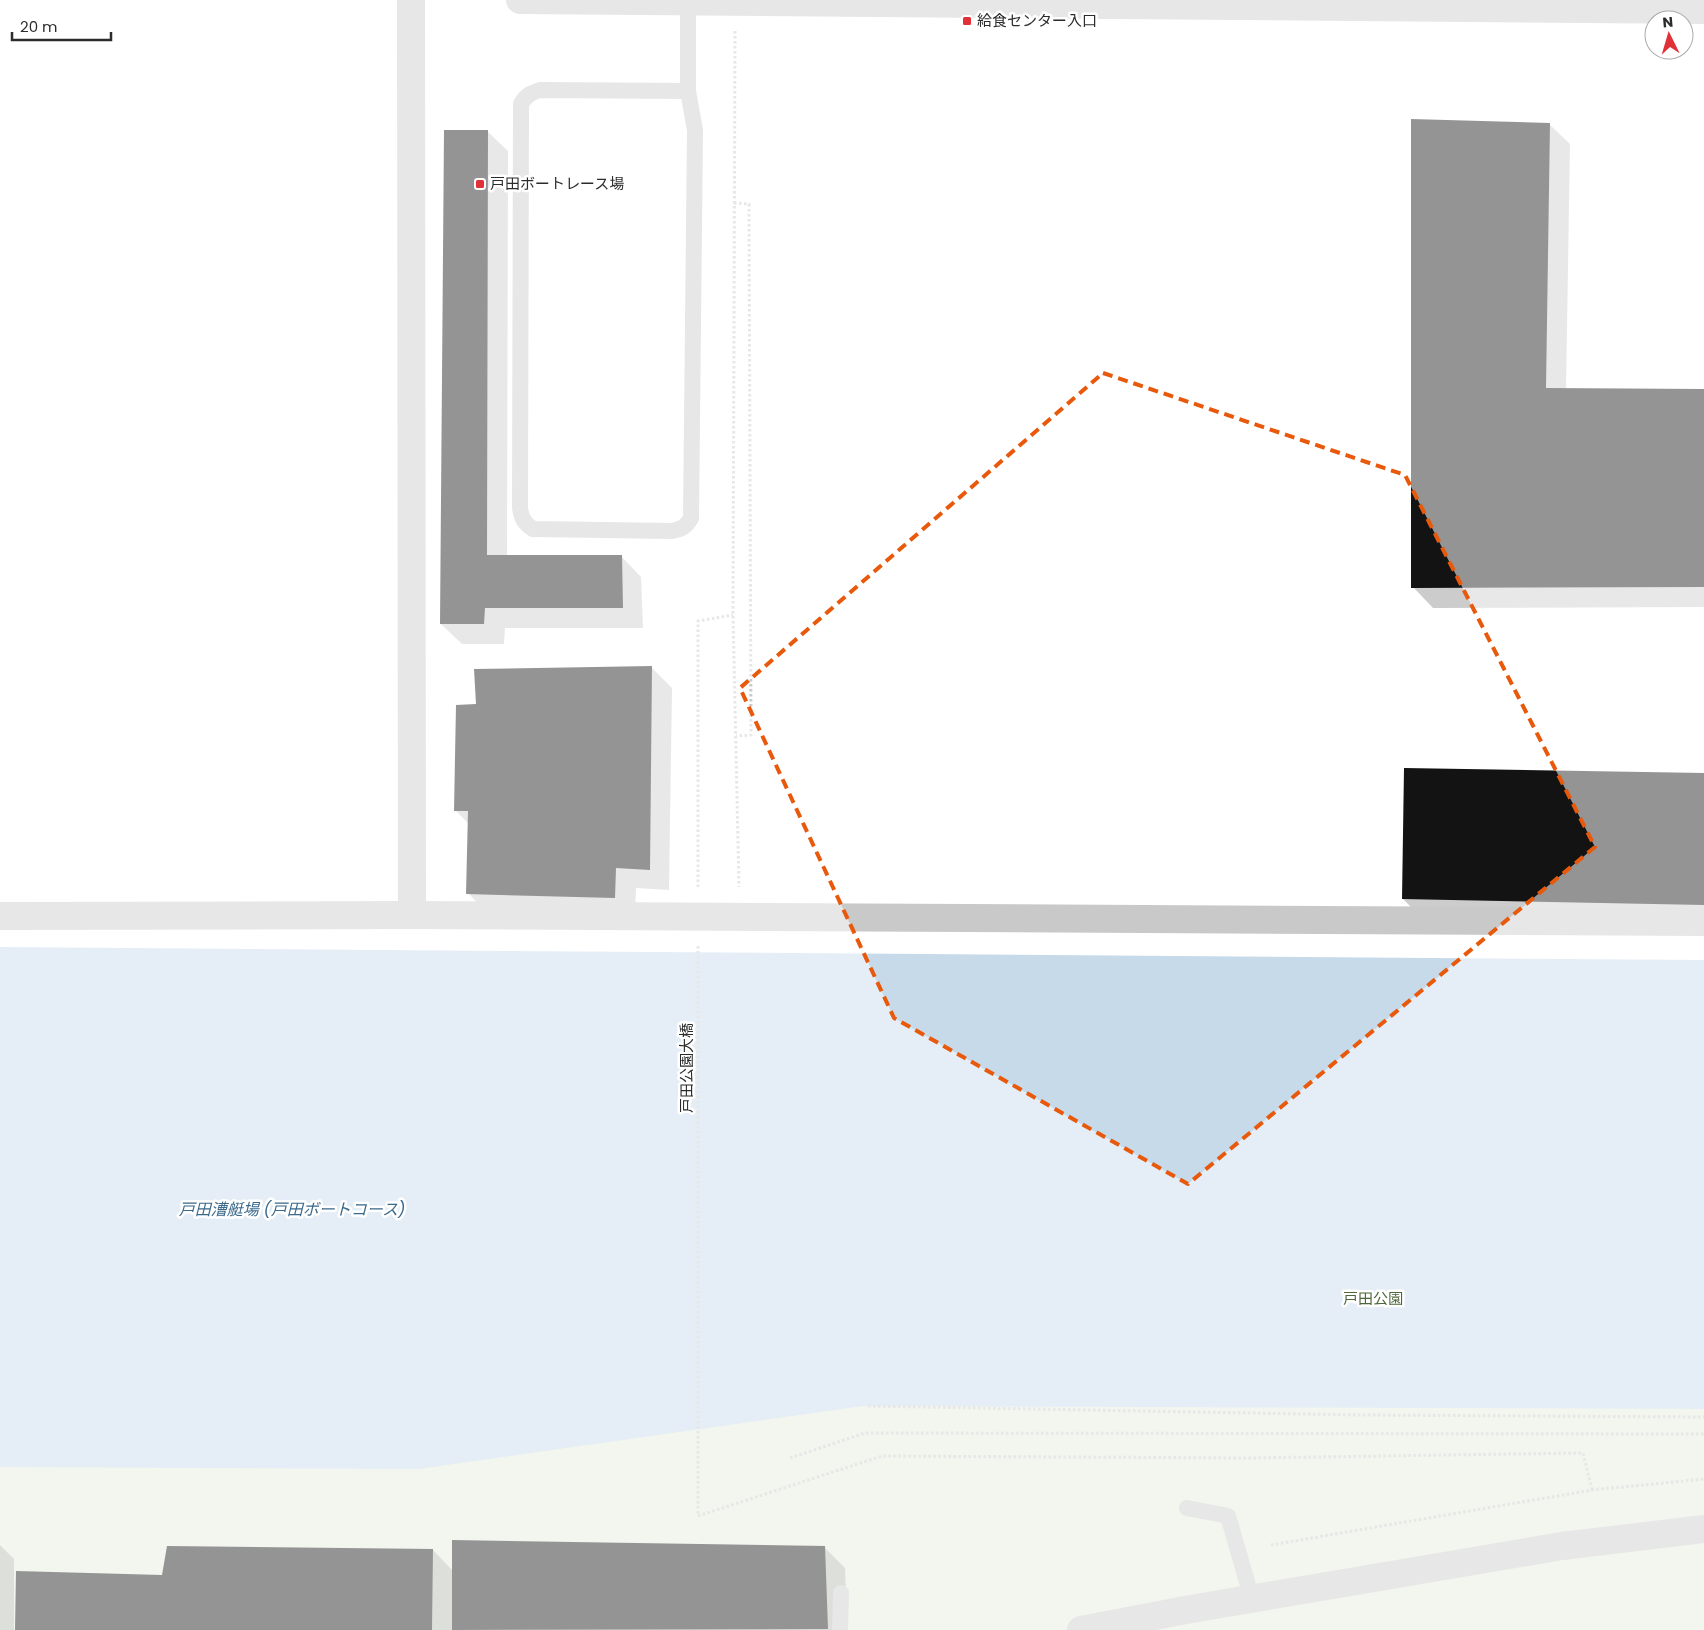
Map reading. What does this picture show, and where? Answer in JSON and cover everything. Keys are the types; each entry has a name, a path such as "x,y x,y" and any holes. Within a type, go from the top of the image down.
{"street":[{"path":"411,0 412,915"},
{"path":"520,0 688,3 1433,4 1704,10"},
{"path":"0,916 412,915 1704,922"},
{"path":"1082,1630 1562,1546 1704,1528"}],"lane":[{"path":"688,3 688,91 695,130 691,518 688,525 672,531 533,529 526,524 521,516 520,507 521,104 532,92 540,90 688,91"},
{"path":"1187,1508 1228,1516 1252,1599"},
{"path":"840,1630 841,1593"}],"path":[{"path":"735,3 733,615 740,917"},
{"path":"734,203 749,204 751,735 736,736"},
{"path":"698,889 698,621 733,615"},
{"name":"戸田公園大橋","path":"698,939 698,1516 882,1456 1248,1458 1583,1454 1592,1490"},
{"path":"868,1406 1369,1415 1704,1417"},
{"path":"790,1458 865,1433 1704,1434"},
{"path":"1271,1545 1592,1490 1704,1479"}],"highlighted area":[{"path":"1103,373 1405,475 1595,847 1188,1184 894,1018 740,688"}],"green space":[{"name":"戸田漕艇場 (戸田ボートコース)","path":"1704,964 1704,1630 0,1630 0,981"}],"water":[{"name":"戸田漕艇場 (戸田ボートコース)","path":"0,947 1704,960 1704,1409 863,1406 419,1469 0,1467"}],"building":[{"path":"1411,119 1550,123 1546,388 1704,389 1704,587 1411,588"},
{"path":"444,130 488,130 487,555 622,555 623,608 485,608 484,624 440,624"},
{"path":"652,666 650,870 616,868 615,898 466,894 468,811 454,811 456,705 476,704 474,669"},
{"path":"1404,768 1704,773 1704,905 1402,899"},
{"path":"452,1540 825,1546 828,1629 452,1630"},
{"path":"167,1546 433,1549 432,1630 15,1630 16,1571 162,1575"}],"place":[{"name":"給食センター入口","path":"967,21"},
{"name":"戸田ボートレース場","path":"480,184"}],"park label":[{"name":"戸田公園","path":"1373,1299"}]}
